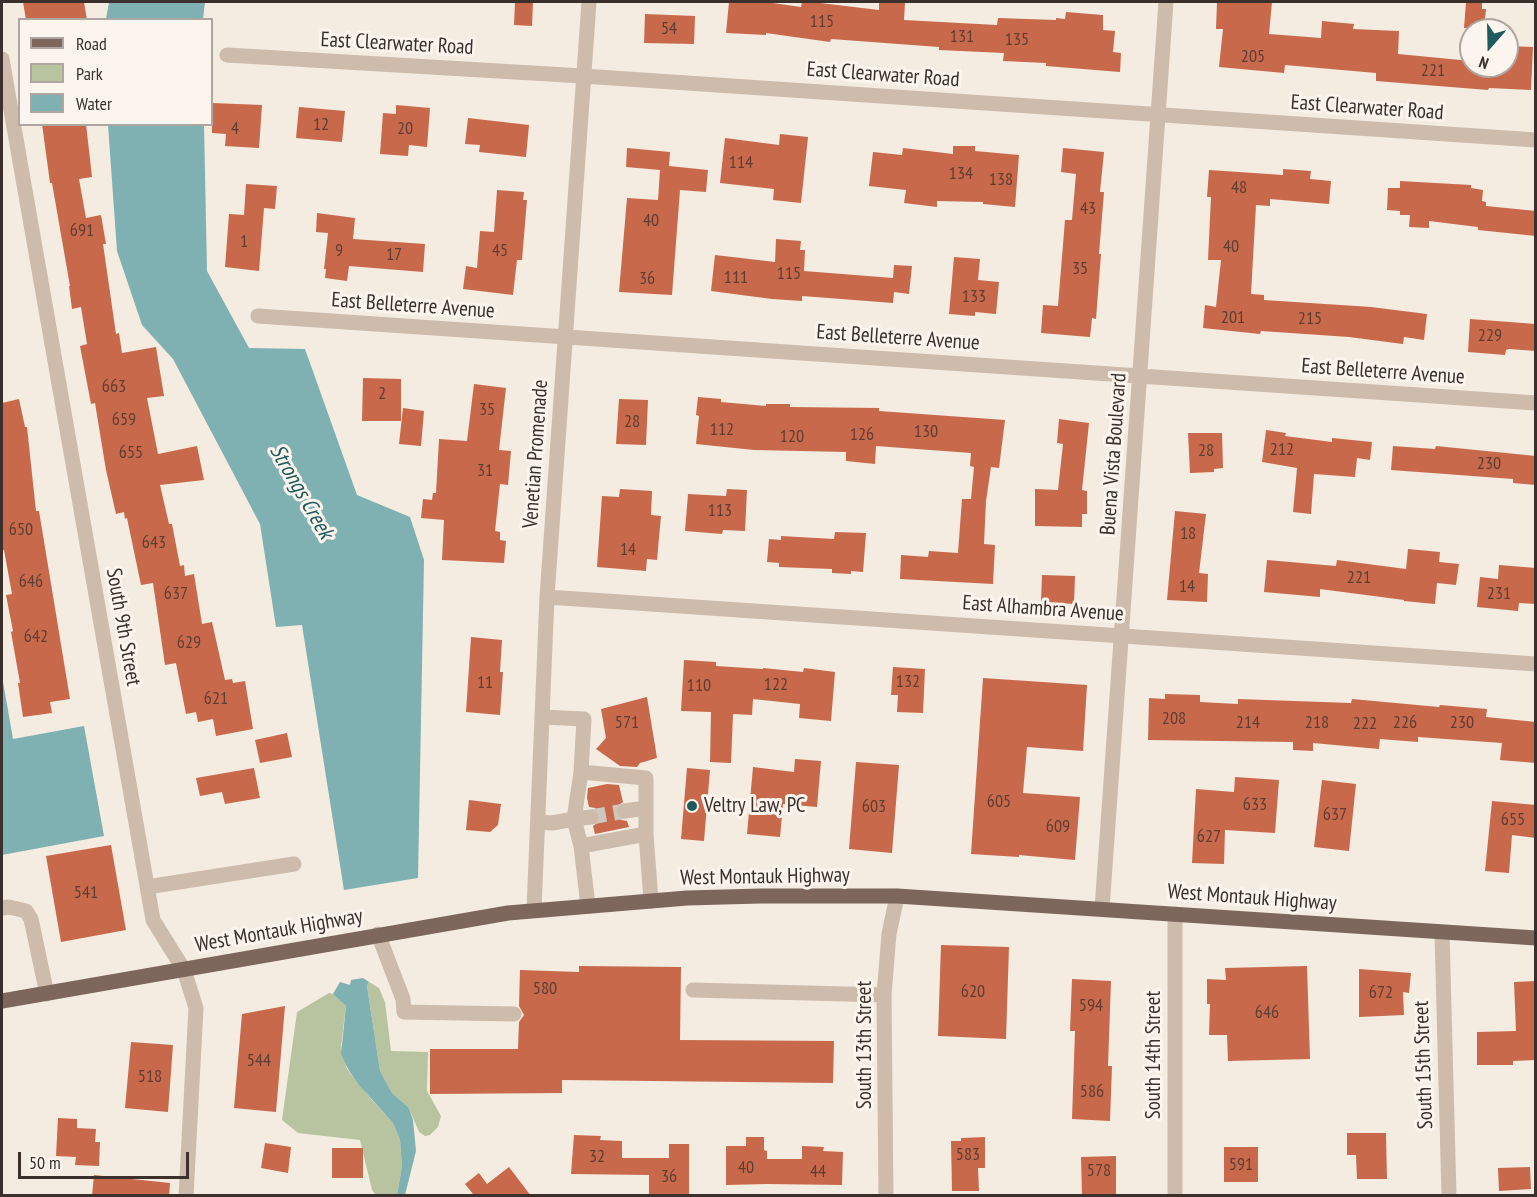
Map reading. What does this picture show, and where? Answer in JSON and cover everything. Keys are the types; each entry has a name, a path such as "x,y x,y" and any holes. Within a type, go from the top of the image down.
{"main road":[{"name":"West Montauk Highway","path":"2,1001 378,934 534,909 761,896 897,896 1536,938"}],"street":[{"name":"Venetian Promenade","path":"534,909 547,597 589,2"},
{"name":"Buena Vista Boulevard","path":"1102,909 1166,2"},
{"name":"East Clearwater Road","path":"226,55 583,76 1536,140"},
{"name":"South 9th Street","path":"2,59 153,920 184,970 196,1008 186,1196"},
{"name":"East Belleterre Avenue","path":"258,316 1536,403"},
{"name":"East Alhambra Avenue","path":"547,597 1536,664"},
{"path":"542,717 584,719 581,772 574,819 581,846 588,906"},
{"path":"581,772 646,778 646,834 651,901"},
{"path":"625,811 645,808"},
{"path":"538,822 552,823 591,817"},
{"path":"581,846 646,834"},
{"path":"147,887 294,864"},
{"name":"South 13th Street","path":"886,1196 884,995 889,934 897,896"},
{"path":"2,908 9,907 26,911 31,919 47,994"},
{"name":"South 14th Street","path":"1175,914 1175,1196"},
{"name":"South 15th Street","path":"1442,933 1449,1196"},
{"path":"378,934 403,999 404,1012 514,1014"},
{"path":"693,990 884,995"}],"green space":[{"path":"369,982 379,988 385,1002 391,1051 428,1052 427,1091 441,1116 438,1127 430,1135 425,1136 419,1132 409,1108 392,1093 380,1071 367,986"},
{"path":"329,993 346,1006 341,1046 347,1069 393,1123 400,1140 402,1166 397,1195 376,1195 372,1190 360,1140 298,1133 282,1120 297,1012"}],"water":[{"path":"109,2 205,2 203,18 106,18"},
{"name":"Strongs Creek","path":"108,126 204,126 207,271 249,348 305,349 357,495 410,517 424,560 418,878 344,890 302,625 276,627 260,524 173,359 142,325 117,251"},
{"path":"2,676 13,739 84,726 104,836 2,855"},
{"path":"363,978 369,982 367,986 380,1071 392,1093 409,1108 413,1120 416,1151 405,1195 397,1195 402,1166 400,1140 393,1123 359,1085 341,1054 346,1006 333,994 340,982 350,985 351,980"}],"building":[{"path":"23,2 84,2 87,18 26,18"},
{"path":"515,2 533,2 532,26 514,25"},
{"path":"729,2 766,2 801,7 802,2 812,2 879,10 879,2 905,2 904,20 997,25 998,18 1056,20 1056,18 1065,19 1066,12 1103,15 1103,30 1115,31 1113,52 1121,53 1120,72 1046,66 1046,63 1003,61 1004,53 939,50 939,47 831,39 830,42 766,33 766,35 726,33"},
{"path":"1217,2 1272,2 1269,34 1321,38 1322,21 1354,24 1353,29 1399,31 1398,54 1459,60 1459,78 1519,78 1519,46 1533,47 1531,90 1489,88 1488,90 1376,81 1376,73 1285,65 1284,73 1219,67 1223,29 1216,29"},
{"path":"1466,2 1482,2 1482,9 1486,9 1485,18 1465,18"},
{"path":"645,14 695,16 694,44 644,43"},
{"path":"213,103 262,105 259,148 225,146 226,134 212,133"},
{"path":"396,105 430,108 427,147 409,145 408,156 380,154 383,113 396,114"},
{"path":"299,107 345,111 342,142 296,138"},
{"path":"468,118 529,125 526,157 479,152 480,145 465,144"},
{"path":"42,126 86,126 92,177 79,179 86,218 101,215 116,334 119,333 122,353 156,347 164,396 147,398 158,454 197,446 204,480 160,485 169,524 172,524 180,566 184,565 185,576 194,574 202,624 212,622 225,680 232,679 233,683 245,681 253,729 216,736 213,719 198,722 196,712 186,714 176,663 165,665 153,583 141,585 127,518 125,519 124,512 116,514 95,403 91,404 80,346 87,344 81,307 72,309 70,286 52,183 50,183"},
{"path":"780,134 808,137 801,203 773,200 774,189 720,183 725,138 779,145"},
{"path":"953,146 975,146 975,151 1019,155 1015,207 983,204 983,202 937,201 937,207 904,203 906,190 869,186 873,152 902,155 903,148 953,154"},
{"path":"627,148 670,152 669,166 708,170 706,192 680,190 672,295 619,292 627,198 658,200 660,170 626,167"},
{"path":"1063,148 1104,152 1100,192 1104,192 1099,254 1101,254 1096,319 1092,318 1090,337 1041,333 1043,305 1058,306 1065,220 1072,220 1076,174 1061,172"},
{"path":"1283,169 1311,171 1310,179 1331,181 1329,204 1270,199 1270,206 1256,205 1251,294 1264,295 1264,300 1371,307 1427,314 1424,340 1404,337 1403,344 1349,337 1261,331 1260,334 1203,328 1205,305 1216,307 1221,260 1208,260 1211,197 1207,197 1209,170 1283,175"},
{"path":"1400,181 1471,185 1471,188 1483,190 1482,201 1486,202 1486,206 1536,211 1536,236 1478,230 1478,227 1429,221 1429,228 1409,227 1410,215 1400,215 1400,211 1387,210 1388,188 1400,188"},
{"path":"246,184 277,186 275,209 264,208 259,271 225,267 229,214 244,215"},
{"path":"497,190 524,192 523,200 527,200 522,260 517,260 513,295 463,289 466,266 477,268 480,231 494,232"},
{"path":"317,213 355,218 353,239 425,244 423,272 349,266 347,281 325,278 328,233 316,232"},
{"path":"776,239 801,241 800,250 805,250 804,271 893,278 894,265 912,266 909,294 894,292 893,303 802,296 802,301 711,291 715,255 775,262"},
{"path":"954,257 980,259 978,280 999,282 996,314 975,312 975,316 949,314"},
{"path":"1470,319 1536,324 1536,351 1509,349 1506,350 1505,355 1468,352"},
{"path":"363,378 401,379 401,421 362,421"},
{"path":"474,384 506,388 499,450 511,451 508,485 500,484 495,531 500,532 500,540 506,541 504,563 442,560 444,520 421,518 423,499 432,500 433,493 436,493 439,439 467,441"},
{"path":"698,397 721,399 721,402 766,406 766,404 790,404 790,407 879,408 879,411 1005,420 999,468 991,467 986,501 984,544 995,545 993,584 900,579 901,555 928,557 929,551 958,553 962,499 971,499 974,467 970,466 971,453 876,446 875,464 846,461 846,452 754,450 696,444 699,416 696,415"},
{"path":"19,399 25,427 27,427 36,511 39,511 70,699 50,702 52,713 23,717 11,632 13,631 6,595 12,594 4,550 2,550 2,403"},
{"path":"619,399 648,400 646,445 616,444"},
{"path":"403,408 424,411 421,446 399,444"},
{"path":"1059,419 1089,423 1082,490 1087,491 1087,514 1082,514 1082,527 1035,526 1035,489 1058,490 1063,444 1057,443"},
{"path":"1266,430 1286,433 1285,436 1332,442 1332,438 1372,442 1370,460 1357,458 1355,477 1314,474 1311,514 1293,512 1297,468 1262,462"},
{"path":"1188,433 1222,433 1223,468 1214,469 1214,472 1190,473"},
{"path":"1393,446 1435,449 1436,446 1536,456 1536,485 1513,483 1513,479 1391,470"},
{"path":"620,489 652,491 651,515 661,516 657,560 647,559 646,571 597,567 602,496 619,497"},
{"path":"727,489 747,490 745,531 723,530 722,534 685,531 688,494 726,496"},
{"path":"1175,511 1206,514 1199,573 1208,574 1207,602 1167,600"},
{"path":"835,532 866,533 863,572 832,573 832,569 779,567 779,563 767,562 769,539 781,540 781,536 834,539"},
{"path":"1408,549 1440,552 1439,562 1459,564 1456,585 1437,583 1435,604 1320,589 1320,597 1264,592 1267,560 1336,566 1337,560 1406,569"},
{"path":"1499,565 1536,568 1536,604 1519,603 1518,611 1477,607 1480,577 1498,579"},
{"path":"1042,575 1075,576 1074,604 1041,602"},
{"path":"471,637 502,640 500,672 503,672 500,715 466,712"},
{"path":"684,660 716,662 716,666 803,672 804,668 835,672 831,721 799,718 800,704 753,699 752,715 733,714 731,763 710,762 711,712 681,711"},
{"path":"893,667 925,669 923,713 897,712 898,695 891,695"},
{"path":"983,678 1087,685 1083,751 1027,747 1023,793 1080,797 1075,860 971,854"},
{"path":"1165,694 1200,695 1200,702 1238,704 1238,699 1351,703 1352,699 1487,709 1486,717 1536,722 1536,763 1500,760 1502,743 1418,737 1418,742 1380,739 1379,749 1313,743 1313,751 1293,750 1293,742 1148,740 1149,698 1165,699"},
{"path":"647,697 657,758 640,763 637,767 620,766 596,749 606,738 601,709"},
{"path":"287,733 292,757 260,763 255,740"},
{"path":"795,759 821,761 817,807 783,804 780,837 747,834 753,767 794,772"},
{"path":"856,762 899,765 892,853 849,849"},
{"path":"254,768 260,798 225,804 222,792 200,796 196,778"},
{"path":"687,768 710,770 704,841 681,839"},
{"path":"1235,777 1279,780 1275,833 1225,830 1224,864 1192,863 1196,789 1234,792"},
{"path":"1322,780 1356,784 1349,851 1314,847"},
{"path":"607,784 619,785 623,802 616,807 616,813 621,820 627,821 629,827 595,834 593,826 600,821 601,815 595,808 589,807 588,788"},
{"path":"469,800 501,804 498,825 490,832 466,830"},
{"path":"1492,801 1536,805 1536,838 1512,835 1509,873 1485,871"},
{"path":"111,845 126,930 61,942 46,856"},
{"path":"941,945 1009,947 1006,1039 938,1036"},
{"path":"579,966 681,967 680,1040 834,1041 833,1083 562,1080 562,1093 430,1094 430,1049 518,1049 519,1022 524,1015 519,1006 520,970 579,972"},
{"path":"1307,966 1310,1059 1228,1061 1227,1035 1209,1035 1210,1004 1207,1004 1207,979 1226,980 1225,968"},
{"path":"1359,969 1411,973 1409,993 1403,992 1404,1015 1359,1017"},
{"path":"1072,979 1111,981 1108,1066 1112,1066 1110,1121 1072,1119 1075,1031 1070,1031"},
{"path":"1536,981 1536,1060 1513,1061 1513,1065 1477,1065 1477,1032 1516,1031 1514,982"},
{"path":"285,1006 276,1112 234,1108 242,1014"},
{"path":"131,1042 173,1045 168,1112 125,1108"},
{"path":"58,1118 77,1119 77,1128 96,1129 95,1142 100,1142 99,1166 75,1165 76,1157 56,1156"},
{"path":"1347,1133 1386,1133 1387,1179 1357,1179 1356,1155 1347,1155"},
{"path":"574,1135 601,1136 600,1140 622,1141 622,1158 669,1158 669,1144 689,1144 689,1196 649,1196 649,1175 571,1174"},
{"path":"746,1137 764,1137 767,1159 802,1159 802,1146 824,1147 823,1151 843,1152 842,1185 726,1185 726,1146 746,1146"},
{"path":"985,1137 985,1168 978,1168 979,1191 952,1191 951,1141 961,1141 961,1138"},
{"path":"265,1143 291,1147 288,1173 261,1168"},
{"path":"1224,1147 1258,1147 1258,1182 1224,1182"},
{"path":"332,1148 363,1148 363,1178 332,1178"},
{"path":"1116,1156 1116,1196 1082,1196 1081,1157"},
{"path":"509,1167 531,1196 472,1196 473,1194 465,1184 479,1173 487,1184"},
{"path":"1530,1167 1531,1189 1499,1191 1498,1168"},
{"path":"94,1175 170,1183 169,1196 92,1196"}],"tunnel":[{"path":"591,817 625,811"}],"place":[{"name":"Veltry Law, PC","path":"692,806"}]}
